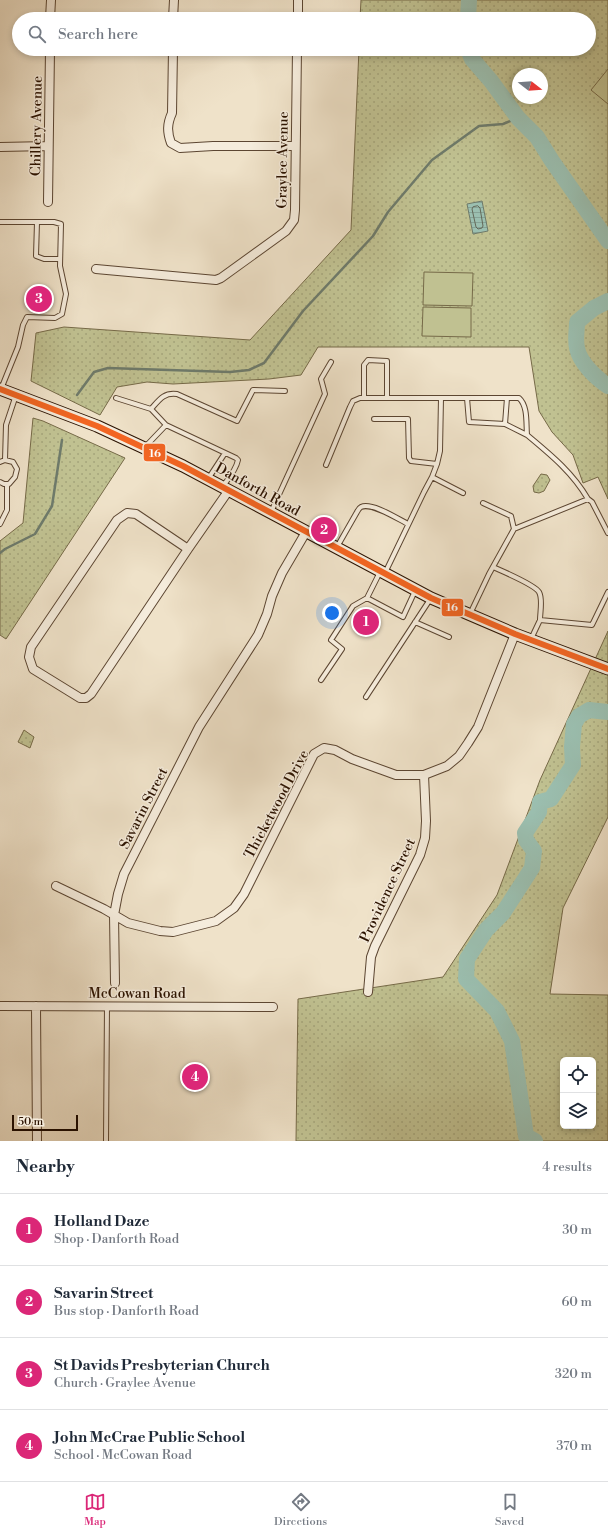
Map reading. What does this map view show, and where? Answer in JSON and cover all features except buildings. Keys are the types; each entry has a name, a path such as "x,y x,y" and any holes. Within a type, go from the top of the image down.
{"main road":[{"name":"Danforth Road","path":"0,389 97,426 145,448 226,488 431,598 515,634 608,669"}],"street":[{"path":"50,12 51,0"},
{"path":"173,12 174,0"},
{"path":"298,0 298,12"},
{"name":"Chillery Avenue","path":"48,202 50,56"},
{"path":"173,56 172,113 168,120 167,128 171,143 180,148 213,146 295,146"},
{"name":"Graylee Avenue","path":"96,269 216,280 221,278 286,231 292,224 295,210 297,56"},
{"path":"0,147 48,146"},
{"path":"188,549 136,514 127,513 117,520 31,647 29,657 33,669 77,697 86,698 91,694 188,549 226,488"},
{"name":"Savarin Street","path":"115,983 114,915 124,874 199,727 258,635 282,573 306,532"},
{"name":"Thicketwood Drive","path":"56,886 128,923 160,931 173,932 208,924 225,916 234,908 244,894 314,754 324,748 335,750 352,759 396,775 424,775 448,766 459,756 478,727 515,634"},
{"name":"Providence Street","path":"368,992 370,964 375,946 420,855 425,838 426,821 424,775"},
{"name":"McCowan Road","path":"0,1006 273,1007"},
{"path":"36,1006 36,1141"}],"lane":[{"path":"0,222 54,222 61,224 60,266 66,294 62,314 55,318 27,317 23,325 18,347 0,389"},
{"path":"37,222 36,256 44,259 60,259"},
{"path":"364,398 364,366 368,360 383,360 387,361 387,398"},
{"path":"271,512 325,394 321,379 331,362"},
{"path":"151,409 163,396 172,393 237,421 253,390 285,391"},
{"path":"5,460 6,425 16,395"},
{"path":"116,398 151,409 166,425 236,458 238,463 226,488"},
{"path":"326,465 353,401 360,398 519,398 523,401 528,435"},
{"path":"321,680 342,649 331,640 353,606 367,598 383,573 432,477 440,451 441,398"},
{"path":"467,398 469,422 505,424 528,435 557,459 579,485 588,499 592,502 608,533"},
{"path":"505,424 507,398"},
{"path":"374,419 408,419 409,458 411,461 437,464"},
{"path":"145,448 166,425"},
{"path":"208,479 226,453"},
{"path":"0,462 5,460 13,462 17,469 15,477 9,484 0,482"},
{"path":"432,477 463,493"},
{"path":"0,524 7,510 7,484"},
{"path":"470,615 493,567 514,529 588,499"},
{"path":"483,503 511,516 514,529"},
{"path":"337,548 361,507 369,506 377,508 408,524"},
{"path":"493,567 532,586 539,592 541,600 540,620 530,640"},
{"path":"367,598 403,616 416,590"},
{"path":"540,620 592,625 608,592"},
{"path":"366,697 431,598"},
{"path":"415,622 449,637"},
{"path":"106,1141 107,1006"}],"shaded area":[{"path":"361,0 608,0 608,499 598,477 583,483 573,455 552,432 539,411 529,347 318,347 301,375 269,379 173,384 147,382 117,387 100,415 31,381 36,333 64,327 250,340 351,230 359,56 596,56 596,12 360,12"},
{"path":"608,69 608,104 591,90"},
{"path":"424,272 473,273 472,306 423,305"},
{"path":"423,307 471,308 471,337 422,336"},
{"path":"33,418 43,421 125,458 6,639 0,635 0,541 23,523"},
{"path":"541,474 547,475 550,480 544,491 539,493 534,492 533,486"},
{"path":"608,631 608,817 563,908 550,994 608,995 608,1141 296,1141 298,999 443,977 497,895 540,780"},
{"path":"24,730 34,737 30,748 18,742"}],"water":[{"path":"482,201 488,231 473,234 467,204"}],"waterway":[{"path":"468,12 469,0"},
{"path":"471,56 518,118 537,137 608,241"},
{"path":"77,395 94,372 108,368 230,372 249,370 264,363 303,311 373,236 388,212 432,160 479,126 503,124 518,118"},
{"path":"608,301 594,308 577,322 576,338 576,345 581,359 585,365 608,386"},
{"path":"0,553 35,534 52,506 62,440"},
{"path":"535,1141 526,1136 512,1041 497,1011 466,979 467,959 486,930 503,913 532,868 534,851 526,840 525,833 539,812 540,802 551,799 573,765 572,747 574,724 579,716 589,710 608,712"}],"transit line":[{"name":"16","path":"0,389 97,426 183,466 431,598 515,634 608,669"}],"place":[{"name":"St Davids Presbyterian Church","path":"39,299"},
{"name":"Savarin Street","path":"324,530"},
{"name":"Holland Daze","path":"366,622"},
{"name":"John McCrae Public School","path":"195,1077"}]}
